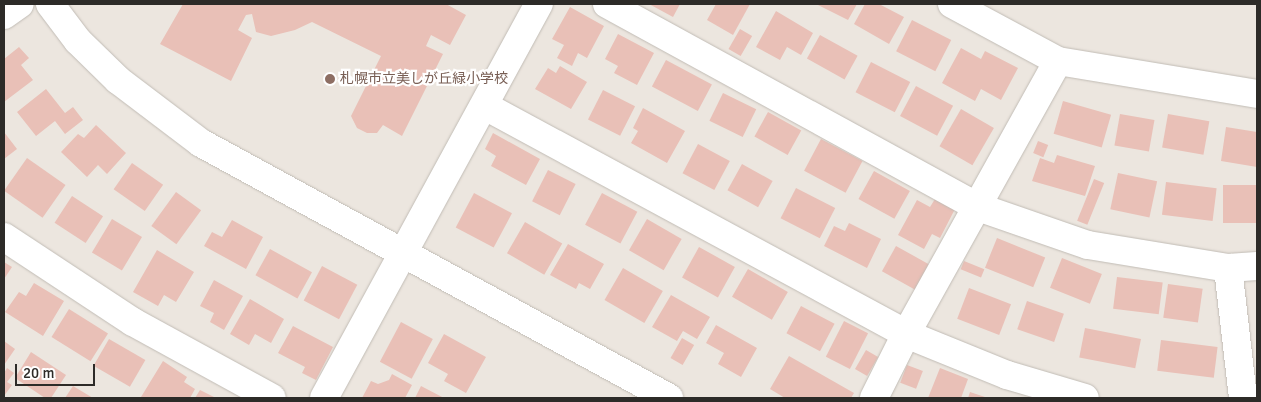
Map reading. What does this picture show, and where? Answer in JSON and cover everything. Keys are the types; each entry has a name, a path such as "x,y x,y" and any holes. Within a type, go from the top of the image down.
{"street":[{"path":"4,15 20,4"},
{"path":"50,4 78,41 118,80 201,143 669,398"},
{"path":"324,398 539,4"},
{"path":"607,4 978,207 1088,245 1228,268 1257,266"},
{"path":"952,4 1058,61 1257,94"},
{"path":"874,398 906,334 1058,61"},
{"path":"485,106 906,334 1007,375 1085,398"},
{"path":"4,237 133,322 272,398"},
{"path":"1228,268 1243,398"}],"building":[{"path":"183,4 446,4 466,15 450,45 431,35 426,46 443,54 402,136 383,125 377,133 367,133 357,128 351,116 381,56 312,22 295,30 271,36 256,32 252,14 246,15 238,30 252,38 231,81 160,44"},
{"path":"649,4 680,4 673,17"},
{"path":"716,4 750,4 733,35 707,20"},
{"path":"816,4 857,4 848,20"},
{"path":"865,4 879,4 904,17 889,44 854,24"},
{"path":"570,7 604,26 587,58 578,53 572,66 557,58 564,45 552,39"},
{"path":"776,11 813,33 801,55 787,47 780,60 756,47"},
{"path":"912,20 951,40 935,71 896,51"},
{"path":"740,29 752,36 741,56 728,49"},
{"path":"618,34 654,53 637,85 614,73 618,66 605,59"},
{"path":"820,35 858,56 845,79 807,59"},
{"path":"19,47 29,58 21,65 33,80 4,102 4,59"},
{"path":"961,48 981,59 985,51 1018,68 1001,100 981,89 975,101 942,83"},
{"path":"666,60 712,84 698,111 652,86"},
{"path":"871,62 910,82 895,112 856,92"},
{"path":"560,66 587,82 571,109 535,89 548,68 556,73"},
{"path":"916,86 953,106 937,136 900,116"},
{"path":"46,89 65,113 73,107 83,120 65,134 55,121 36,136 17,112"},
{"path":"603,90 635,106 620,136 588,119"},
{"path":"723,93 756,109 743,137 709,121"},
{"path":"1063,101 1111,115 1102,147 1054,134"},
{"path":"643,108 685,131 667,163 631,143 638,131 633,128"},
{"path":"961,109 994,128 972,165 940,146"},
{"path":"768,112 801,130 788,155 754,136"},
{"path":"1120,114 1154,120 1149,152 1114,146"},
{"path":"1168,114 1209,121 1203,155 1162,147"},
{"path":"96,125 126,153 107,174 98,165 87,177 61,152 78,134 84,138"},
{"path":"1226,127 1257,132 1257,167 1221,161"},
{"path":"4,132 17,149 4,159"},
{"path":"493,133 540,159 526,185 491,166 496,156 485,149"},
{"path":"821,139 862,161 846,193 804,171"},
{"path":"1038,141 1048,145 1043,157 1033,153"},
{"path":"698,144 730,161 714,190 683,173"},
{"path":"1057,155 1095,166 1085,196 1032,181 1040,158 1054,163"},
{"path":"27,158 66,185 43,218 4,191"},
{"path":"132,163 163,185 145,211 114,189"},
{"path":"742,164 773,181 758,207 727,190"},
{"path":"548,170 576,184 560,215 532,201"},
{"path":"874,171 910,191 894,219 858,199"},
{"path":"1118,173 1157,181 1149,218 1110,209"},
{"path":"1094,179 1104,183 1087,225 1077,221"},
{"path":"1166,182 1217,188 1213,221 1162,215"},
{"path":"1223,185 1257,185 1257,223 1223,223"},
{"path":"796,188 835,208 820,238 781,218"},
{"path":"176,192 201,210 176,244 151,226"},
{"path":"474,193 512,213 494,248 456,227"},
{"path":"602,193 637,212 620,244 585,225"},
{"path":"72,196 103,216 86,243 55,223"},
{"path":"935,199 955,209 940,238 932,234 924,249 898,235 917,200 930,207"},
{"path":"112,219 142,237 122,270 92,252"},
{"path":"647,219 682,239 664,270 629,250"},
{"path":"232,220 263,237 246,269 204,246 212,232 222,237"},
{"path":"525,222 562,244 544,275 507,253"},
{"path":"849,223 881,239 867,268 824,246 834,226 845,231"},
{"path":"997,238 1045,257 1033,287 985,268"},
{"path":"568,244 604,264 590,289 579,283 576,289 550,275"},
{"path":"896,246 930,265 916,290 882,271"},
{"path":"699,247 735,267 718,297 682,278"},
{"path":"270,249 312,272 297,299 255,275"},
{"path":"157,250 194,272 176,302 164,295 158,306 133,292"},
{"path":"1062,258 1102,274 1090,304 1050,288"},
{"path":"964,261 984,269 981,278 961,269"},
{"path":"4,262 12,267 4,279"},
{"path":"322,266 357,285 339,319 304,300"},
{"path":"623,268 663,291 644,323 604,300"},
{"path":"748,269 788,292 772,320 732,297"},
{"path":"1117,277 1163,283 1159,314 1113,309"},
{"path":"214,280 243,296 224,330 210,322 214,313 200,306"},
{"path":"34,283 64,301 43,336 5,312 19,292 26,296"},
{"path":"1168,284 1203,289 1198,323 1163,318"},
{"path":"969,288 1011,304 999,335 957,319"},
{"path":"671,295 710,317 697,339 683,331 677,341 652,327"},
{"path":"250,299 284,319 271,343 255,334 249,345 230,334"},
{"path":"1027,301 1064,314 1054,342 1017,329"},
{"path":"801,306 835,324 820,351 786,333"},
{"path":"69,309 108,333 91,361 52,337"},
{"path":"844,321 868,333 850,369 826,357"},
{"path":"401,322 433,339 412,379 380,362"},
{"path":"716,325 757,348 741,377 718,364 724,353 706,343"},
{"path":"293,326 333,347 316,380 302,373 305,367 278,353"},
{"path":"1085,328 1141,339 1135,368 1079,357"},
{"path":"444,334 486,357 466,393 444,381 448,374 428,363"},
{"path":"682,338 694,345 683,365 670,358"},
{"path":"109,339 145,360 130,387 94,366"},
{"path":"1161,340 1218,347 1214,378 1157,371"},
{"path":"4,341 15,349 4,365"},
{"path":"866,350 878,357 867,376 855,369"},
{"path":"31,352 66,375 51,398 45,398 15,378"},
{"path":"789,356 854,393 851,398 785,398 770,389"},
{"path":"163,361 187,377 184,382 195,389 190,398 141,397"},
{"path":"907,365 923,371 916,389 900,383"},
{"path":"7,368 14,373 7,382 12,385 4,396 4,373"},
{"path":"940,368 968,379 961,398 928,398"},
{"path":"392,374 412,385 405,398 362,398 371,381 378,384 389,380"},
{"path":"73,386 93,398 65,398"},
{"path":"421,386 444,398 415,398"},
{"path":"200,390 216,398 195,398"},
{"path":"970,392 988,398 968,398"}],"place":[{"name":"札幌市立美しが丘緑小学校","path":"330,79"}]}
